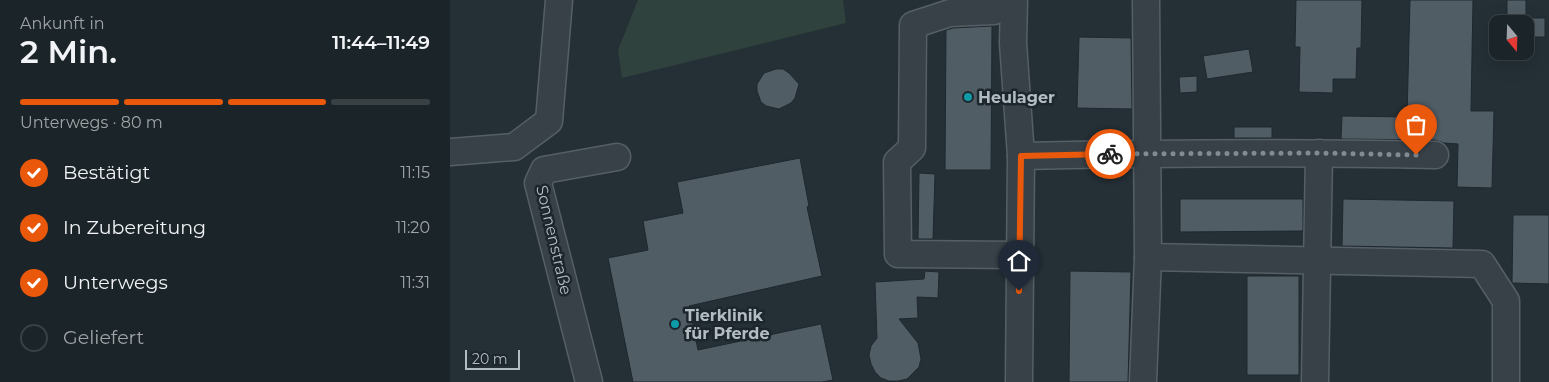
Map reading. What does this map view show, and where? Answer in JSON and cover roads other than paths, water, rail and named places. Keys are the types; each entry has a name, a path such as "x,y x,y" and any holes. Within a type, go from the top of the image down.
{"street":[{"path":"450,152 514,148 550,122 559,0"},
{"path":"1143,382 1148,257 1146,0"},
{"path":"1018,382 1020,255 1021,156 1013,43 1004,6 950,13 913,25 912,148 898,162 898,254 1020,255"},
{"path":"527,138 544,170"},
{"path":"1021,156 1147,153 1319,153 1435,156"},
{"path":"1315,382 1319,153"},
{"name":"Sonnenstraße","path":"589,382 538,183 544,170 617,157"},
{"path":"1148,257 1482,264 1506,302 1506,382"}],"place":[{"name":"Heulager","path":"968,97"},
{"name":"Tierklinik für Pferde","path":"675,324"}]}
